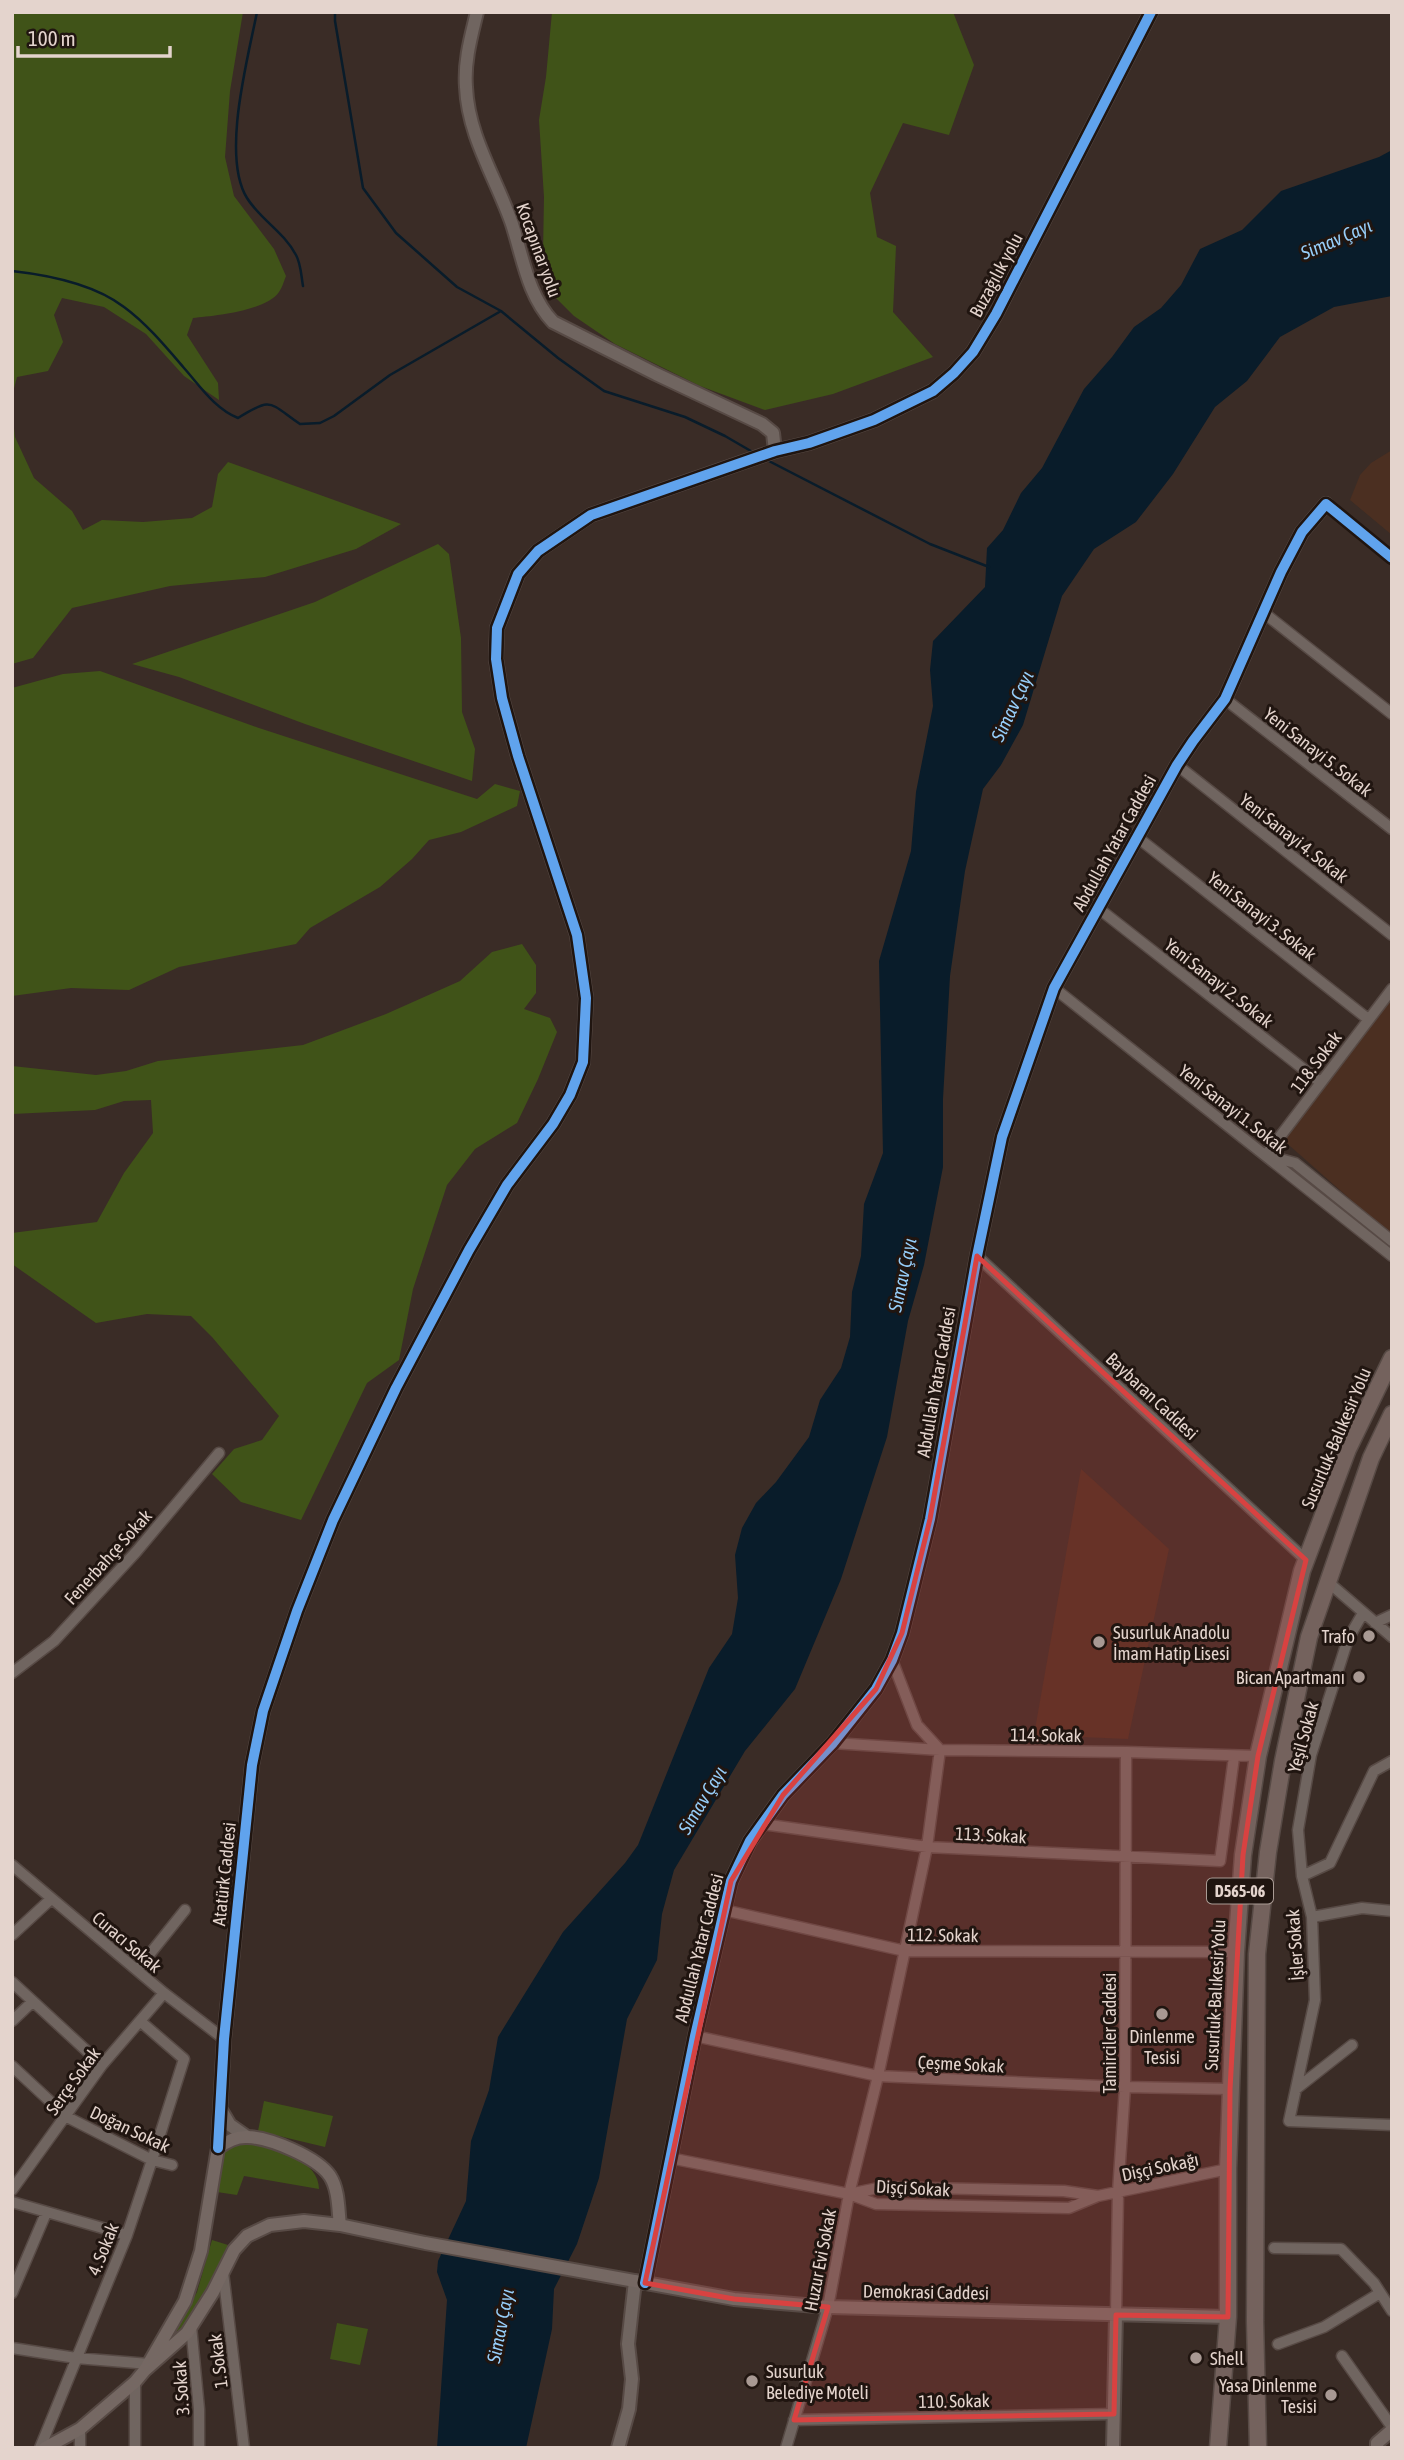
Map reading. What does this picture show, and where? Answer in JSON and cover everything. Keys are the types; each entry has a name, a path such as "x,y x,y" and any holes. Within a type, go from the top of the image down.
{"highway":[{"name":"Susurluk-Balıkesir Yolu","path":"1217,2448 1228,2317 1228,2169 1236,1952 1243,1855 1258,1756 1306,1560 1348,1448 1392,1358"},
{"name":"D565-06","path":"1258,2448 1255,2322 1257,1954 1268,1852 1283,1761 1310,1637 1371,1458 1392,1414"}],"main road":[{"path":"218,2148 230,2139 247,2137 296,2151 318,2164 331,2177 340,2225"},
{"name":"Atatürk Caddesi","path":"42,2448 80,2428 135,2382 147,2367 185,2301 201,2251 209,2169 218,2148"},
{"name":"Demokrasi Caddesi","path":"147,2367 187,2333 213,2292 234,2250 247,2236 270,2225 304,2221 340,2225 734,2300 828,2308 1228,2317"},
{"path":"1113,2448 1116,2315"},
{"path":"1377,2448 1377,2443 1392,2428"}],"street":[{"name":"Kocapınar yolu","path":"477,12 468,48 466,86 470,123 511,222 533,293 541,309 553,322 762,424 773,433 775,450"},
{"name":"Buzağılık yolu","path":"729,466 775,450 809,443 873,420 933,391 954,373 973,352 996,314 1151,12"},
{"name":"Atatürk Caddesi","path":"218,2148 224,2039 252,1765 263,1711 297,1611 333,1520 396,1388 469,1250 507,1185 553,1124 570,1095 583,1062 586,998 577,935 502,698 496,659 497,628 519,574 538,551 563,532 591,515 729,466"},
{"path":"1326,504 1392,558"},
{"name":"Abdullah Yatar Caddesi","path":"618,2448 629,2409 632,2379 628,2344 635,2281 670,2158 731,1881 750,1841 783,1795 833,1742 876,1689 892,1660 902,1633 930,1519 976,1255 1002,1137 1054,988 1177,765 1226,699 1280,572 1302,532 1326,504"},
{"path":"1264,613 1392,714"},
{"name":"Yeni Sanayi 5. Sokak","path":"1226,699 1392,829"},
{"name":"Yeni Sanayi 4. Sokak","path":"1177,765 1392,935"},
{"name":"Yeni Sanayi 3. Sokak","path":"1137,837 1367,1019"},
{"name":"Yeni Sanayi 2. Sokak","path":"1098,908 1320,1082"},
{"name":"Yeni Sanayi 1. Sokak","path":"1054,988 1392,1256"},
{"name":"118. Sokak","path":"1266,1155 1392,989"},
{"path":"1266,1155 1295,1163 1392,1241"},
{"name":"Baybaran Caddesi","path":"976,1255 1306,1560"},
{"name":"Fenerbahçe Sokak","path":"12,1673 54,1641 136,1552 219,1453"},
{"path":"1328,1582 1392,1637"},
{"name":"Yeşil Sokak","path":"1302,1876 1298,1830 1311,1755 1348,1639 1363,1612"},
{"path":"1375,1623 1392,1615"},
{"path":"892,1660 917,1725 940,1750"},
{"name":"114. Sokak","path":"833,1742 940,1750 1258,1756"},
{"name":"Huzur Evi Sokak","path":"786,2448 828,2308 849,2194 878,2076 927,1847 940,1750"},
{"name":"Tamirciler Caddesi","path":"1116,2315 1118,2192 1125,2087 1126,1752"},
{"name":"113. Sokak","path":"762,1824 927,1847 1220,1861 1234,1757"},
{"path":"1302,1876 1330,1863 1374,1771 1392,1762"},
{"name":"Curacı Sokak","path":"12,1865 164,1993 224,2039"},
{"name":"İşler Sokak","path":"1302,1876 1312,1917 1315,2000 1307,2025 1289,2121 1392,2125"},
{"path":"12,1935 51,1899"},
{"path":"1312,1917 1363,1908 1392,1910"},
{"path":"137,1970 185,1910"},
{"name":"112. Sokak","path":"724,1910 905,1951 1236,1952"},
{"path":"12,1982 102,2065"},
{"name":"Serçe Sokak","path":"12,2190 102,2065 164,1993"},
{"path":"12,2021 32,2002"},
{"name":"4. Sokak","path":"42,2448 127,2235 184,2059 140,2021"},
{"name":"Çeşme Sokak","path":"695,2036 878,2076 1230,2089"},
{"path":"1296,2089 1352,2045"},
{"name":"Doğan Sokak","path":"12,2066 67,2116 152,2160 172,2165"},
{"path":"221,2110 230,2125 247,2137"},
{"path":"670,2158 849,2194"},
{"name":"Dişçi Sokağı","path":"1098,2196 1228,2169"},
{"name":"Dişçi Sokak","path":"849,2194 883,2187 1064,2191 1098,2196"},
{"name":"Dişçi Sokak","path":"849,2194 876,2204 1069,2208 1098,2196"},
{"path":"12,2202 127,2235"},
{"path":"12,2293 46,2213"},
{"path":"1274,2248 1341,2249 1374,2283 1392,2311"},
{"name":"1. Sokak","path":"223,2272 244,2448"},
{"path":"1279,2344 1324,2327 1380,2292"},
{"name":"3. Sokak","path":"191,2326 199,2409 199,2448"},
{"path":"12,2348 147,2367"},
{"path":"1342,2356 1392,2428"},
{"path":"135,2382 135,2448"},
{"name":"110. Sokak","path":"794,2420 1114,2414"},
{"path":"80,2428 80,2448"}],"highlighted area":[{"path":"977,1256 1306,1560 1258,1756 1243,1855 1230,2089 1228,2317 1116,2315 1114,2414 794,2420 828,2307 734,2299 645,2283 731,1881 783,1795 876,1689 902,1633 930,1519"}],"shaded area":[{"path":"1392,450 1392,535 1350,500 1360,475 1371,463"},
{"path":"1392,997 1392,1236 1282,1139"},
{"name":"Susurluk Anadolu İmam Hatip Lisesi","path":"1081,1469 1169,1549 1128,1739 1034,1735"}],"green space":[{"path":"12,12 243,12 230,91 225,157 234,196 274,249 286,276 279,292 263,304 239,311 193,318 187,335 218,383 219,400 184,376 146,334 104,307 62,298 54,315 63,342 48,371 17,377 12,396"},
{"path":"552,12 953,12 974,65 949,135 903,123 870,193 877,237 896,246 893,312 933,357 833,394 765,410 700,386 615,344 574,316 546,288 543,254 544,197 539,120"},
{"path":"12,410 15,437 34,478 72,511 83,530 102,520 143,522 192,518 212,507 218,474 228,462 401,524 356,549 265,577 170,586 72,608 33,658 12,664"},
{"path":"438,544 449,554 461,638 462,712 475,749 472,781 305,724 179,677 132,664 315,602"},
{"path":"100,671 259,728 477,799 495,784 520,791 517,806 461,832 429,840 380,887 310,928 296,944 179,967 129,990 71,988 12,996 12,688 63,674"},
{"path":"522,944 536,965 536,993 524,1009 550,1018 557,1032 517,1123 475,1149 447,1185 413,1289 399,1360 367,1383 301,1520 241,1502 212,1474 234,1449 262,1440 279,1416 212,1337 191,1316 147,1314 96,1323 12,1264 12,1233 97,1222 124,1173 153,1133 151,1100 124,1101 95,1110 12,1114 12,1066 96,1075 126,1071 158,1061 303,1045 386,1014 460,981 492,952"},
{"path":"264,2101 333,2116 325,2147 258,2131"},
{"path":"241,2141 277,2150 301,2161 317,2178 319,2189 244,2176 237,2195 217,2192 223,2153 226,2148"},
{"path":"212,2240 228,2245 207,2290 182,2333 176,2330 197,2292"},
{"path":"337,2323 368,2329 360,2365 330,2359"}],"water":[{"name":"Simav Çayı","path":"1392,150 1392,296 1334,307 1280,337 1247,381 1215,407 1173,474 1136,522 1094,549 1062,596 1023,725 1001,765 983,789 965,871 950,976 943,1099 943,1167 924,1265 908,1321 887,1437 841,1579 795,1689 745,1751 674,1870 662,1914 657,1960 627,2019 599,2178 577,2244 554,2289 552,2329 526,2448 437,2448 447,2300 437,2272 438,2261 466,2201 471,2141 489,2090 498,2037 563,1932 638,1845 709,1668 732,1634 738,1598 735,1555 742,1528 756,1503 776,1482 809,1437 820,1400 841,1368 850,1337 852,1292 861,1256 864,1204 883,1153 879,961 911,851 916,792 933,706 930,670 933,641 985,587 987,548 1003,530 1021,493 1042,468 1084,389 1134,327 1161,308 1181,285 1200,249 1242,230 1281,191"}],"waterway":[{"path":"257,12 239,106 236,158 247,198 291,247 300,266 303,286"},
{"path":"335,12 363,188 396,233 457,287 501,311 558,358 604,391 685,417 756,454"},
{"path":"12,271 70,282 112,299 148,328 208,396 230,414 238,418 258,407 270,405 300,424 320,423 334,416 390,375 501,311"},
{"path":"765,459 930,544 989,567"}],"cycle path":[{"path":"218,2148 224,2039 252,1765 263,1711 297,1611 333,1520 396,1388 469,1250 507,1185 553,1124 570,1095 583,1062 586,998 577,935 518,756 502,698 496,659 497,628 518,574 538,551 591,515 775,451 809,443 874,420 933,391 954,373 973,352 996,314 1151,12"},
{"path":"645,2283 695,2036 731,1881 750,1841 783,1795 833,1743 876,1689 892,1660 902,1633 930,1519 977,1256 1002,1137 1054,988 1177,765 1225,699 1281,572 1302,532 1326,504 1392,558"}],"place":[{"name":"Trafo","path":"1369,1636"},
{"name":"Susurluk Anadolu İmam Hatip Lisesi","path":"1099,1642"},
{"name":"Bican Apartmanı","path":"1359,1677"},
{"name":"Dinlenme Tesisi","path":"1162,2014"},
{"name":"Shell","path":"1196,2358"},
{"name":"Susurluk Belediye Moteli","path":"752,2381"},
{"name":"Yasa Dinlenme Tesisi","path":"1331,2395"}]}
